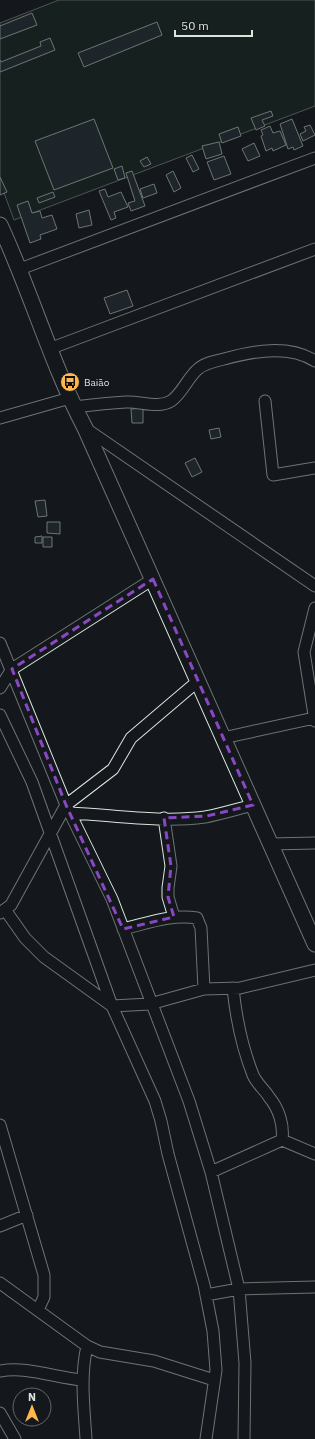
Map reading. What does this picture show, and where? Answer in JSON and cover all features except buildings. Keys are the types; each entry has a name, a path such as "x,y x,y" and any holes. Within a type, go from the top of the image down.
{"main road":[{"path":"0,225 20,269 49,349 72,402 86,428 315,944"}],"street":[{"path":"20,269 315,158"},
{"path":"49,349 315,249"},
{"path":"0,418 72,402 127,402 157,404 170,401 199,368 210,362 261,351 284,351 309,357 315,361"},
{"path":"265,401 273,475 315,468"},
{"path":"86,428 315,586"},
{"path":"0,688 12,670 153,579"},
{"path":"223,738 315,720 304,652 315,608"},
{"path":"0,643 68,809 112,899 150,1004 189,1101 211,1172 239,1289 245,1363 244,1439"},
{"path":"198,681 131,738 113,769 68,809 51,832 11,905 3,912 25,938 44,957 112,1006 150,1004 204,989 233,988 315,970"},
{"path":"0,715 4,731 32,782 112,1006 155,1101 206,1295 212,1331 216,1370 206,1439"},
{"path":"68,809 164,818 207,816 253,805"},
{"path":"164,818 171,866 168,898 174,917"},
{"path":"271,844 315,844"},
{"path":"123,929 174,917 197,918 201,928 204,989"},
{"path":"233,988 235,1014 242,1041 258,1085 269,1096 277,1110 282,1126 282,1140"},
{"path":"0,1125 44,1275 44,1296 38,1310"},
{"path":"211,1172 282,1140 315,1154"},
{"path":"0,1226 27,1215"},
{"path":"0,1283 87,1346 100,1352 154,1361 214,1380"},
{"path":"206,1295 239,1289 315,1287"},
{"path":"86,1439 83,1363 87,1346"},
{"path":"0,1371 24,1371 64,1379 83,1380"},
{"path":"0,1413 15,1439"}],"highlighted area":[{"path":"153,579 253,805 207,816 164,818 171,866 168,897 174,917 123,929 66,805 12,669"}],"green space":[{"path":"59,0 315,0 315,106 14,220 0,182 0,23"}],"place":[{"name":"Baião","path":"70,382"}]}
